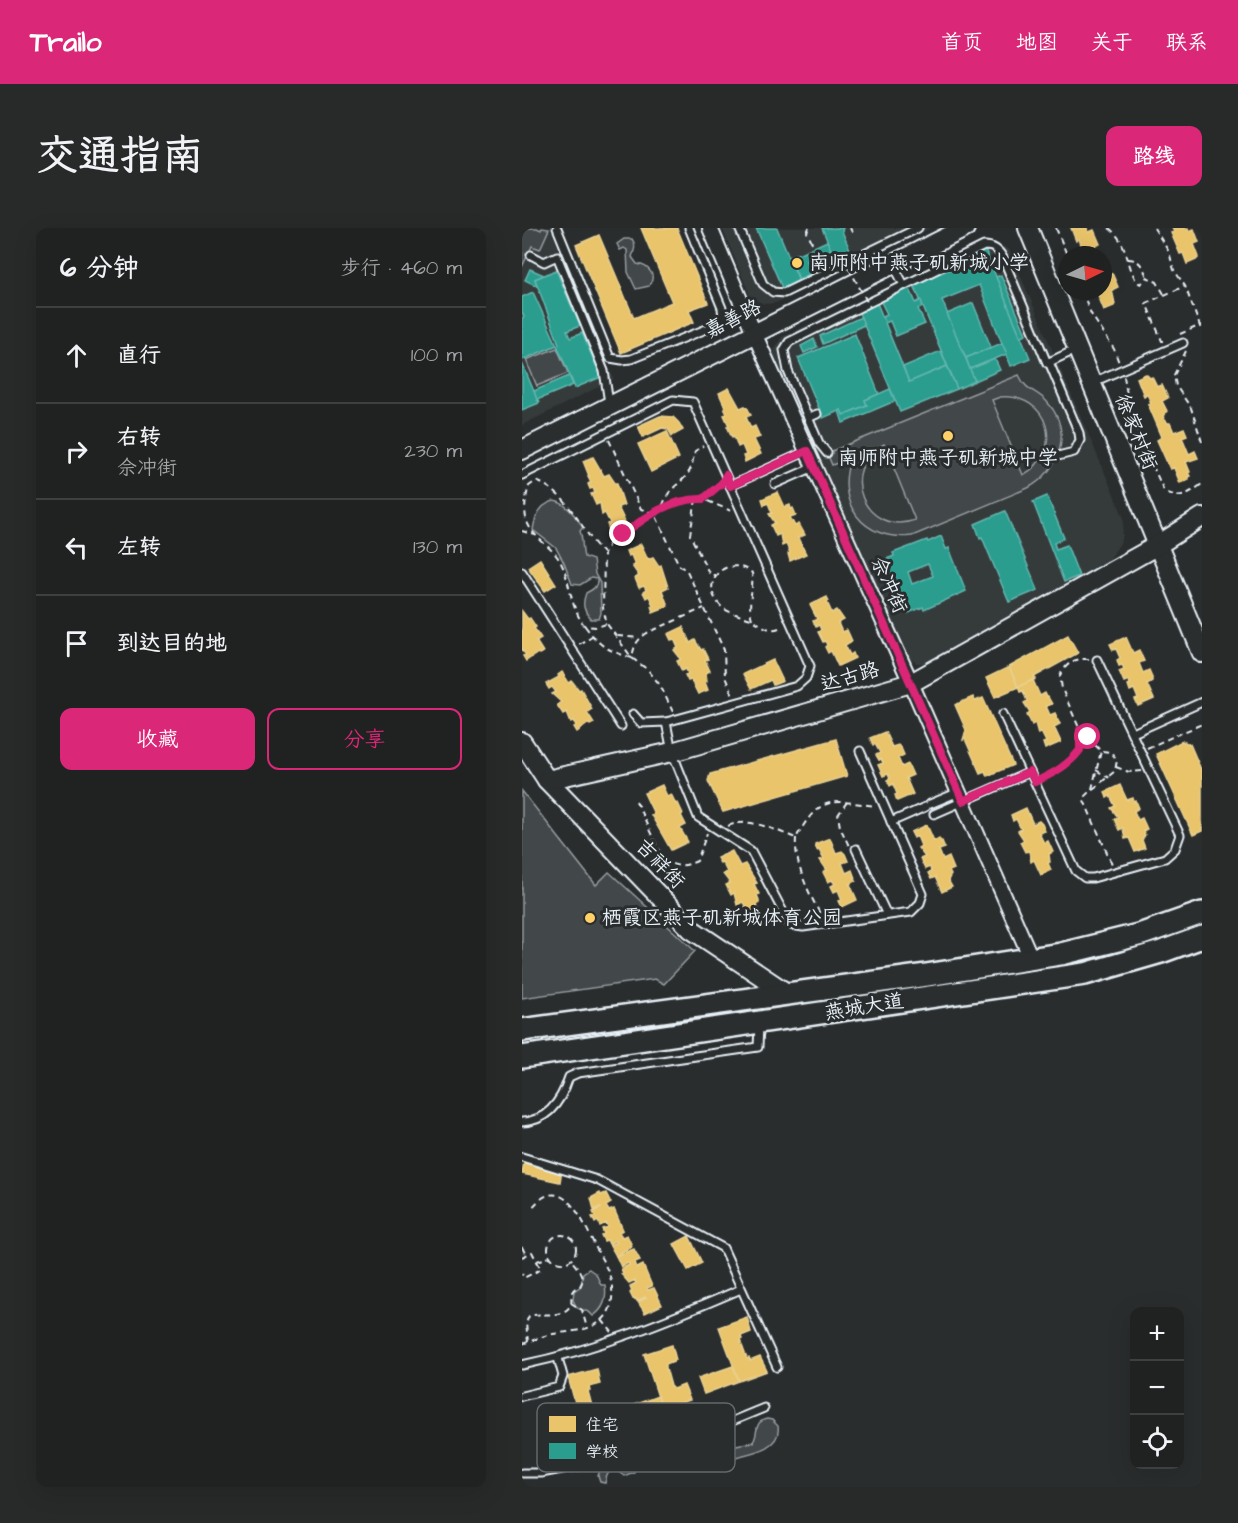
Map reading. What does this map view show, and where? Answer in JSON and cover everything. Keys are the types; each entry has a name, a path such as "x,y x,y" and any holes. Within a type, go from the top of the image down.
{"main road":[{"name":"燕城大道","path":"522,1030 1061,954 1142,934 1202,913"},
{"name":"燕城大道","path":"522,1057 1085,974 1161,952 1202,937"}],"street":[{"name":"佘冲街","path":"710,228 754,333 911,682 1031,958"},
{"name":"嘉善路","path":"522,450 965,228"},
{"name":"徐家村街","path":"1028,228 1202,653"},
{"name":"达古路","path":"547,780 672,752 911,682 1158,545 1202,517"},
{"name":"吉祥街","path":"522,742 547,780 691,929 788,994"}],"lane":[{"path":"557,228 610,358 622,360 630,359 719,324 723,319 722,308 689,228"},
{"path":"739,228 763,284 773,292 784,293 918,228"},
{"path":"827,453 819,443 784,356 784,350 789,342 984,246 999,251 1003,258 1079,434 1080,440 1074,452 1058,456"},
{"path":"531,255 544,262 557,256 604,371 609,406"},
{"path":"893,264 904,285"},
{"path":"1091,382 1183,343"},
{"path":"1049,362 1077,349"},
{"path":"522,475 673,399 693,402 810,666 806,678 797,686 676,720 641,723 633,714"},
{"path":"808,418 817,414"},
{"path":"730,486 807,451"},
{"path":"775,484 814,467"},
{"path":"522,572 621,726"},
{"path":"1003,714 1076,871 1085,878 1093,878 1165,858 1175,849 1180,835 1098,660"},
{"path":"1133,733 1202,702"},
{"path":"666,722 672,752 698,817 751,851 790,925 803,927 911,912 920,903 923,894 860,751"},
{"path":"891,822 928,806 961,797 1030,772"},
{"path":"934,814 961,797"},
{"path":"856,849 887,915"},
{"path":"522,1122 544,1116 562,1098 569,1077 578,1073 758,1047 759,1023"},
{"path":"522,1157 597,1180 723,1248 777,1367"},
{"path":"522,1365 558,1358 619,1339 658,1325 741,1289"},
{"path":"522,1396 559,1387 563,1376 558,1358"},
{"path":"735,1420 764,1408"},
{"path":"522,1473 547,1472"}],"path":[{"path":"808,228 807,232 814,247"},
{"path":"1056,228 1063,246"},
{"path":"1109,228 1123,241 1137,282 1141,284 1147,277"},
{"path":"1154,228 1169,252 1174,270 1185,286 1202,332"},
{"path":"844,259 870,307"},
{"path":"1128,259 1134,259 1142,265 1147,277 1157,282 1164,295"},
{"path":"1171,338 1162,341 1146,303 1185,286"},
{"path":"1086,300 1091,314 1114,349 1141,440 1164,491 1172,495 1185,496 1202,484"},
{"path":"1201,325 1180,334 1186,352 1174,375 1176,386 1191,408 1202,442"},
{"path":"1197,423 1201,421"},
{"path":"606,433 641,509 655,513 679,565 687,571 724,650 725,677 736,703"},
{"path":"662,508 668,493 690,470 695,451 711,442"},
{"path":"703,499 722,483 726,475"},
{"path":"604,554 595,546 560,496 548,485 536,481 529,486 525,505 526,518 535,535 555,553 564,569 578,617 596,642 608,650 632,658 648,670 660,685 676,720"},
{"path":"632,658 607,624 603,608 604,554 609,544 662,508 689,499 703,499 732,512 748,526"},
{"path":"696,499 690,535 710,575 715,575"},
{"path":"522,531 535,535"},
{"path":"752,619 749,608 754,587 752,573 746,569 731,567 721,569 715,575 712,587 717,603 727,611 752,619 774,630 790,620"},
{"path":"632,658 634,645 639,638 704,608"},
{"path":"585,626 597,627 607,624"},
{"path":"572,648 592,636"},
{"path":"617,636 639,638"},
{"path":"1098,660 1077,658 1066,665 1060,675 1062,689 1080,730 1101,751 1111,752 1117,760 1115,771 1109,778 1083,798 1115,872"},
{"path":"1142,751 1202,724"},
{"path":"1035,782 1064,767 1074,758 1080,750 1080,730"},
{"path":"1092,789 1101,751"},
{"path":"1116,767 1129,772 1149,768"},
{"path":"1096,769 1109,778"},
{"path":"636,801 664,860 670,864 679,866 697,861 708,831 713,827 724,828 734,823 757,824 796,838"},
{"path":"826,924 806,883 795,848 796,838 812,812 832,801 884,807"},
{"path":"847,802 838,815 840,827 850,847 856,849"},
{"path":"522,1344 551,1334 587,1328 602,1320 610,1312 612,1285 585,1224 573,1205 560,1195 546,1195 539,1199 532,1208"},
{"path":"558,1236 567,1236 576,1244 576,1254 571,1260 560,1263 550,1257 548,1247 550,1242 558,1236"},
{"path":"522,1247 526,1255"},
{"path":"522,1257 532,1252 541,1269 524,1278 522,1274"},
{"path":"537,1261 550,1257"},
{"path":"528,1342 527,1320 529,1316 559,1314 566,1311 571,1303 572,1293 581,1285 581,1275 571,1260"},
{"path":"571,1303 582,1310 587,1328"},
{"path":"522,1317 527,1320"},
{"path":"602,1320 619,1339"}],"shaded area":[{"path":"528,228 550,228 614,379 522,425 522,234"},
{"path":"528,228 549,229 540,249 532,246 522,267 522,234"},
{"name":"南师附中燕子矶新城小学","path":"722,228 930,228 776,303 764,304 751,298"},
{"path":"624,239 634,241 632,257 637,264 645,267 652,275 649,286 636,289 628,272 627,250 624,248 620,250 617,244"},
{"name":"南师附中燕子矶新城中学","path":"987,240 1009,249 1124,518 1122,540 1105,566 931,663 916,663 901,652 771,354 782,337"},
{"path":"557,348 568,373 537,386 526,360"},
{"path":"1019,375 1025,385 1048,403 1056,414 1060,426 1061,438 1055,461 1039,481 1028,488 912,536 879,533 867,526 850,504 846,490 851,458 832,465 827,453","holes":["1000,397 1017,398 1030,404 1040,414 1046,426 1048,439 1044,452 1036,465 1023,475 992,400","884,444 915,520 897,523 882,519 871,510 863,498 860,484 862,469 870,455"]},
{"path":"554,501 567,507 583,527 580,531 584,557 593,560 595,574 600,583 601,613 599,619 591,619 584,604 586,593 596,586 597,579 591,578 580,585 572,584 556,548 533,530 539,511"},
{"name":"栖霞区燕子矶新城体育公园","path":"522,791 596,885 609,872 695,951 664,984 655,979 522,998"},
{"path":"589,1269 596,1274 601,1285 605,1285 606,1289 602,1306 593,1316 577,1308 573,1300 574,1291 581,1286 583,1273"},
{"path":"763,1420 772,1420 778,1426 778,1434 774,1441 760,1450 735,1457 736,1445 753,1442 758,1425"},
{"path":"599,1472 610,1472 605,1483 600,1482"},
{"path":"619,1472 634,1472 624,1476"}],"building: 住宅":[{"path":"641,228 677,228 708,303 689,310 694,322 621,353 576,245 599,235 634,318 672,302"},
{"path":"1071,228 1087,228 1089,232 1094,230 1100,244 1081,246 1079,239 1076,241"},
{"path":"1172,228 1188,228 1189,231 1194,229 1199,242 1194,244 1199,257 1196,260 1187,264 1171,233 1174,232"},
{"path":"1112,273 1118,287 1112,290"},
{"path":"1112,290 1115,304 1104,310 1100,300 1112,300"},
{"path":"1146,374 1152,377 1157,387 1162,385 1168,398 1162,401 1167,411 1163,416 1165,420 1170,423 1174,432 1184,428 1187,435 1182,437 1189,454 1195,451 1198,458 1186,462 1190,476 1189,479 1180,483 1174,468 1170,469 1157,440 1162,437 1148,404 1151,403 1147,394 1144,396 1137,378"},
{"path":"729,388 740,408 745,406 748,409 751,415 746,417 751,428 755,426 760,437 754,439 761,454 745,462 743,456 746,455 742,445 738,447 727,426 729,426 724,415 727,414 719,393"},
{"path":"660,416 673,417 683,430 672,436 668,429 662,428 643,437 638,426"},
{"path":"667,431 679,458 651,472 638,444"},
{"path":"593,457 604,476 609,474 617,483 624,505 618,507 625,522 609,530 607,524 610,523 605,513 602,515 600,503 596,505 591,494 595,493 588,484 591,482 583,461"},
{"path":"778,492 785,507 790,505 791,509 793,508 796,515 790,517 795,526 799,524 805,535 798,538 806,554 790,561 788,554 790,553 786,544 782,546 780,534 776,536 771,525 775,523 769,514 772,513 768,503 764,505 762,499"},
{"path":"641,544 648,559 653,557 659,566 661,565 668,587 662,590 668,606 653,612 649,596 646,598 643,592 646,590 644,586 639,588 635,578 639,576 632,566 635,565 631,555 628,556 626,551"},
{"path":"540,559 556,584 545,591 528,567"},
{"path":"827,597 832,613 837,610 844,620 838,623 842,632 847,630 852,641 845,645 850,655 853,653 855,658 838,666 831,651 828,653 825,647 827,645 818,632 821,630 819,625 816,627 813,621 817,619 810,605"},
{"path":"522,611 536,627 534,628 541,638 536,641 543,652 526,661 523,656 526,655 522,650"},
{"path":"683,627 690,643 695,640 708,659 705,660 710,671 706,673 707,681 705,682 708,690 698,694 691,680 688,681 685,675 688,674 686,669 682,671 677,661 681,659 674,650 678,648 674,639 671,640 668,634"},
{"path":"1068,635 1078,653 1034,677 1036,679 1018,687 1009,667"},
{"path":"1126,637 1133,653 1139,650 1144,661 1139,663 1143,673 1149,670 1152,677 1152,681 1147,684 1154,699 1138,706 1134,689 1130,691 1129,680 1124,682 1119,671 1124,669 1122,665 1119,666 1117,660 1120,658 1116,649 1113,650 1110,644"},
{"path":"773,660 783,681 773,685 771,680 751,689 743,674"},
{"path":"1009,667 1018,687 995,697 986,678"},
{"path":"562,672 569,683 572,681 579,690 581,689 592,709 587,712 594,723 590,725 589,723 577,732 574,727 577,725 574,721 571,722 567,712 563,714 557,705 561,702 552,694 556,692 552,687 549,689 546,684 559,677 558,675"},
{"path":"1033,680 1040,696 1045,693 1048,697 1052,704 1046,706 1050,715 1055,713 1060,724 1054,727 1061,742 1045,749 1043,743 1046,742 1041,732 1038,734 1035,723 1032,725 1027,714 1030,712 1024,703 1027,701 1023,691 1020,692 1018,687"},
{"path":"973,697 975,701 983,698 1013,765 987,776 985,771 980,773 965,739 963,740 966,730 955,705"},
{"path":"885,732 892,747 898,745 901,748 904,755 898,758 902,767 908,764 913,775 906,778 913,794 897,801 893,784 890,786 887,780 890,779 888,774 883,776 878,765 883,763 876,755 880,753 870,738"},
{"path":"836,739 847,776 723,812 708,781 710,774"},
{"path":"1182,741 1190,744 1202,772 1202,831 1193,835 1156,754"},
{"path":"662,785 667,796 671,794 676,804 678,803 686,825 680,828 688,842 671,850 651,815 654,814 644,793"},
{"path":"1120,785 1127,800 1133,798 1134,802 1136,801 1139,808 1134,811 1138,820 1142,818 1147,829 1143,831 1145,835 1142,840 1145,848 1135,852 1129,838 1125,839 1123,828 1119,830 1114,819 1118,817 1111,808 1115,806 1110,796 1107,798 1105,792"},
{"path":"1026,808 1033,824 1039,821 1042,824 1045,831 1039,833 1044,843 1048,841 1053,852 1049,854 1050,862 1048,863 1051,870 1041,875 1034,860 1031,862 1029,851 1025,852 1020,842 1024,840 1018,831 1021,829 1016,819 1013,821 1011,815"},
{"path":"927,825 934,841 939,838 942,841 945,848 939,850 943,860 949,857 954,869 949,871 951,875 948,880 952,887 942,892 935,877 931,879 928,873 931,872 930,867 925,869 920,859 925,857 918,848 921,846 917,836 914,838 911,832"},
{"path":"830,838 836,853 842,851 845,854 848,861 842,863 846,873 852,870 856,881 850,884 857,900 842,907 838,890 834,892 831,886 835,884 832,880 828,882 823,872 827,870 820,860 824,859 815,844"},
{"path":"732,851 740,866 745,864 757,883 754,884 759,894 757,895 759,903 756,905 759,912 750,917 743,902 737,905 734,893 731,895 726,885 730,883 723,874 727,872 717,858"},
{"path":"524,1162 562,1170 560,1182 522,1174"},
{"path":"600,1193 601,1195 606,1193 611,1203 606,1206 609,1211 614,1209 623,1230 619,1232 622,1237 627,1235 632,1246 616,1256 610,1245 617,1242 616,1240 609,1244 601,1235 604,1234 602,1229 608,1227 606,1223 600,1226 598,1221 595,1223 592,1217 595,1216 593,1212 601,1208 594,1210 591,1198"},
{"path":"689,1236 702,1263 688,1270 674,1244"},
{"path":"634,1249 640,1260 635,1262 637,1268 643,1265 652,1286 647,1288 648,1290 654,1288 662,1305 645,1313 638,1302 646,1298 637,1301 633,1299 630,1286 636,1283 635,1280 629,1283 621,1274 623,1273 621,1269 629,1265 628,1263 621,1267 616,1256"},
{"path":"747,1317 751,1332 741,1336 740,1340 747,1359 749,1358 750,1361 760,1357 767,1371 739,1381 719,1327"},
{"path":"672,1345 676,1360 666,1364 671,1386 674,1389 684,1385 690,1400 681,1403 660,1403 644,1354"},
{"path":"733,1366 739,1381 704,1394 698,1378"},
{"path":"597,1369 600,1384 589,1387 591,1403 575,1403 568,1377"},
{"path":"658,1396 660,1403 639,1403"}],"building: 学校":[{"path":"756,228 777,228 800,283 783,290"},
{"path":"822,228 843,228 842,231 852,255 836,262"},
{"path":"827,241 831,250 807,260 812,273 799,279 789,256"},
{"path":"985,250 1030,358 1011,366 979,285 942,300 975,381 957,389 914,285"},
{"path":"530,269 544,275 535,279 537,286 525,280"},
{"path":"556,270 580,326 567,331 570,338 582,333 601,377 575,388 557,345 559,344 535,279"},
{"path":"1001,275 1026,334 1021,337 996,277"},
{"path":"909,287 916,303 921,300 923,307 918,309 925,324 896,336 890,321 885,323 883,316 887,314 881,302"},
{"path":"533,292 557,345 522,360 522,318 524,317 522,297"},
{"path":"877,303 909,382 947,366 957,389 900,412 859,313"},
{"path":"973,303 991,347 966,358 947,314"},
{"path":"861,317 864,325 823,344 820,336"},
{"path":"855,334 879,394 865,400 867,405 843,415 841,410 823,418 798,358"},
{"path":"814,339 817,347 804,353 801,346"},
{"path":"1002,343 1007,354 970,369 966,358"},
{"path":"941,351 947,366 909,382 903,367"},
{"path":"995,359 1000,370 975,381 970,369"},
{"path":"522,363 539,403 522,410"},
{"path":"569,376 573,385 537,400 534,391"},
{"path":"890,389 895,401 843,423 839,411 841,410 843,415 867,405 865,400"},
{"path":"1047,496 1064,538 1054,543 1056,549 1067,545 1079,576 1064,582 1033,502"},
{"path":"1005,511 1038,590 1009,602 975,524"},
{"path":"941,536 946,549 949,548 966,591 924,610 923,607 906,614 884,560 894,556 893,553 927,540 928,542","holes":["928,564 933,576 912,584 908,572"]}],"place":[{"name":"南师附中燕子矶新城小学","path":"797,263"},
{"name":"南师附中燕子矶新城中学","path":"948,436"},
{"name":"栖霞区燕子矶新城体育公园","path":"590,918"}],"route":[{"path":"623,534 662,508 689,499 703,499 710,495 722,483 726,475 730,486 807,451 963,801 1030,772 1035,782 1049,775 1064,767 1080,750 1080,730 1088,737"}]}
